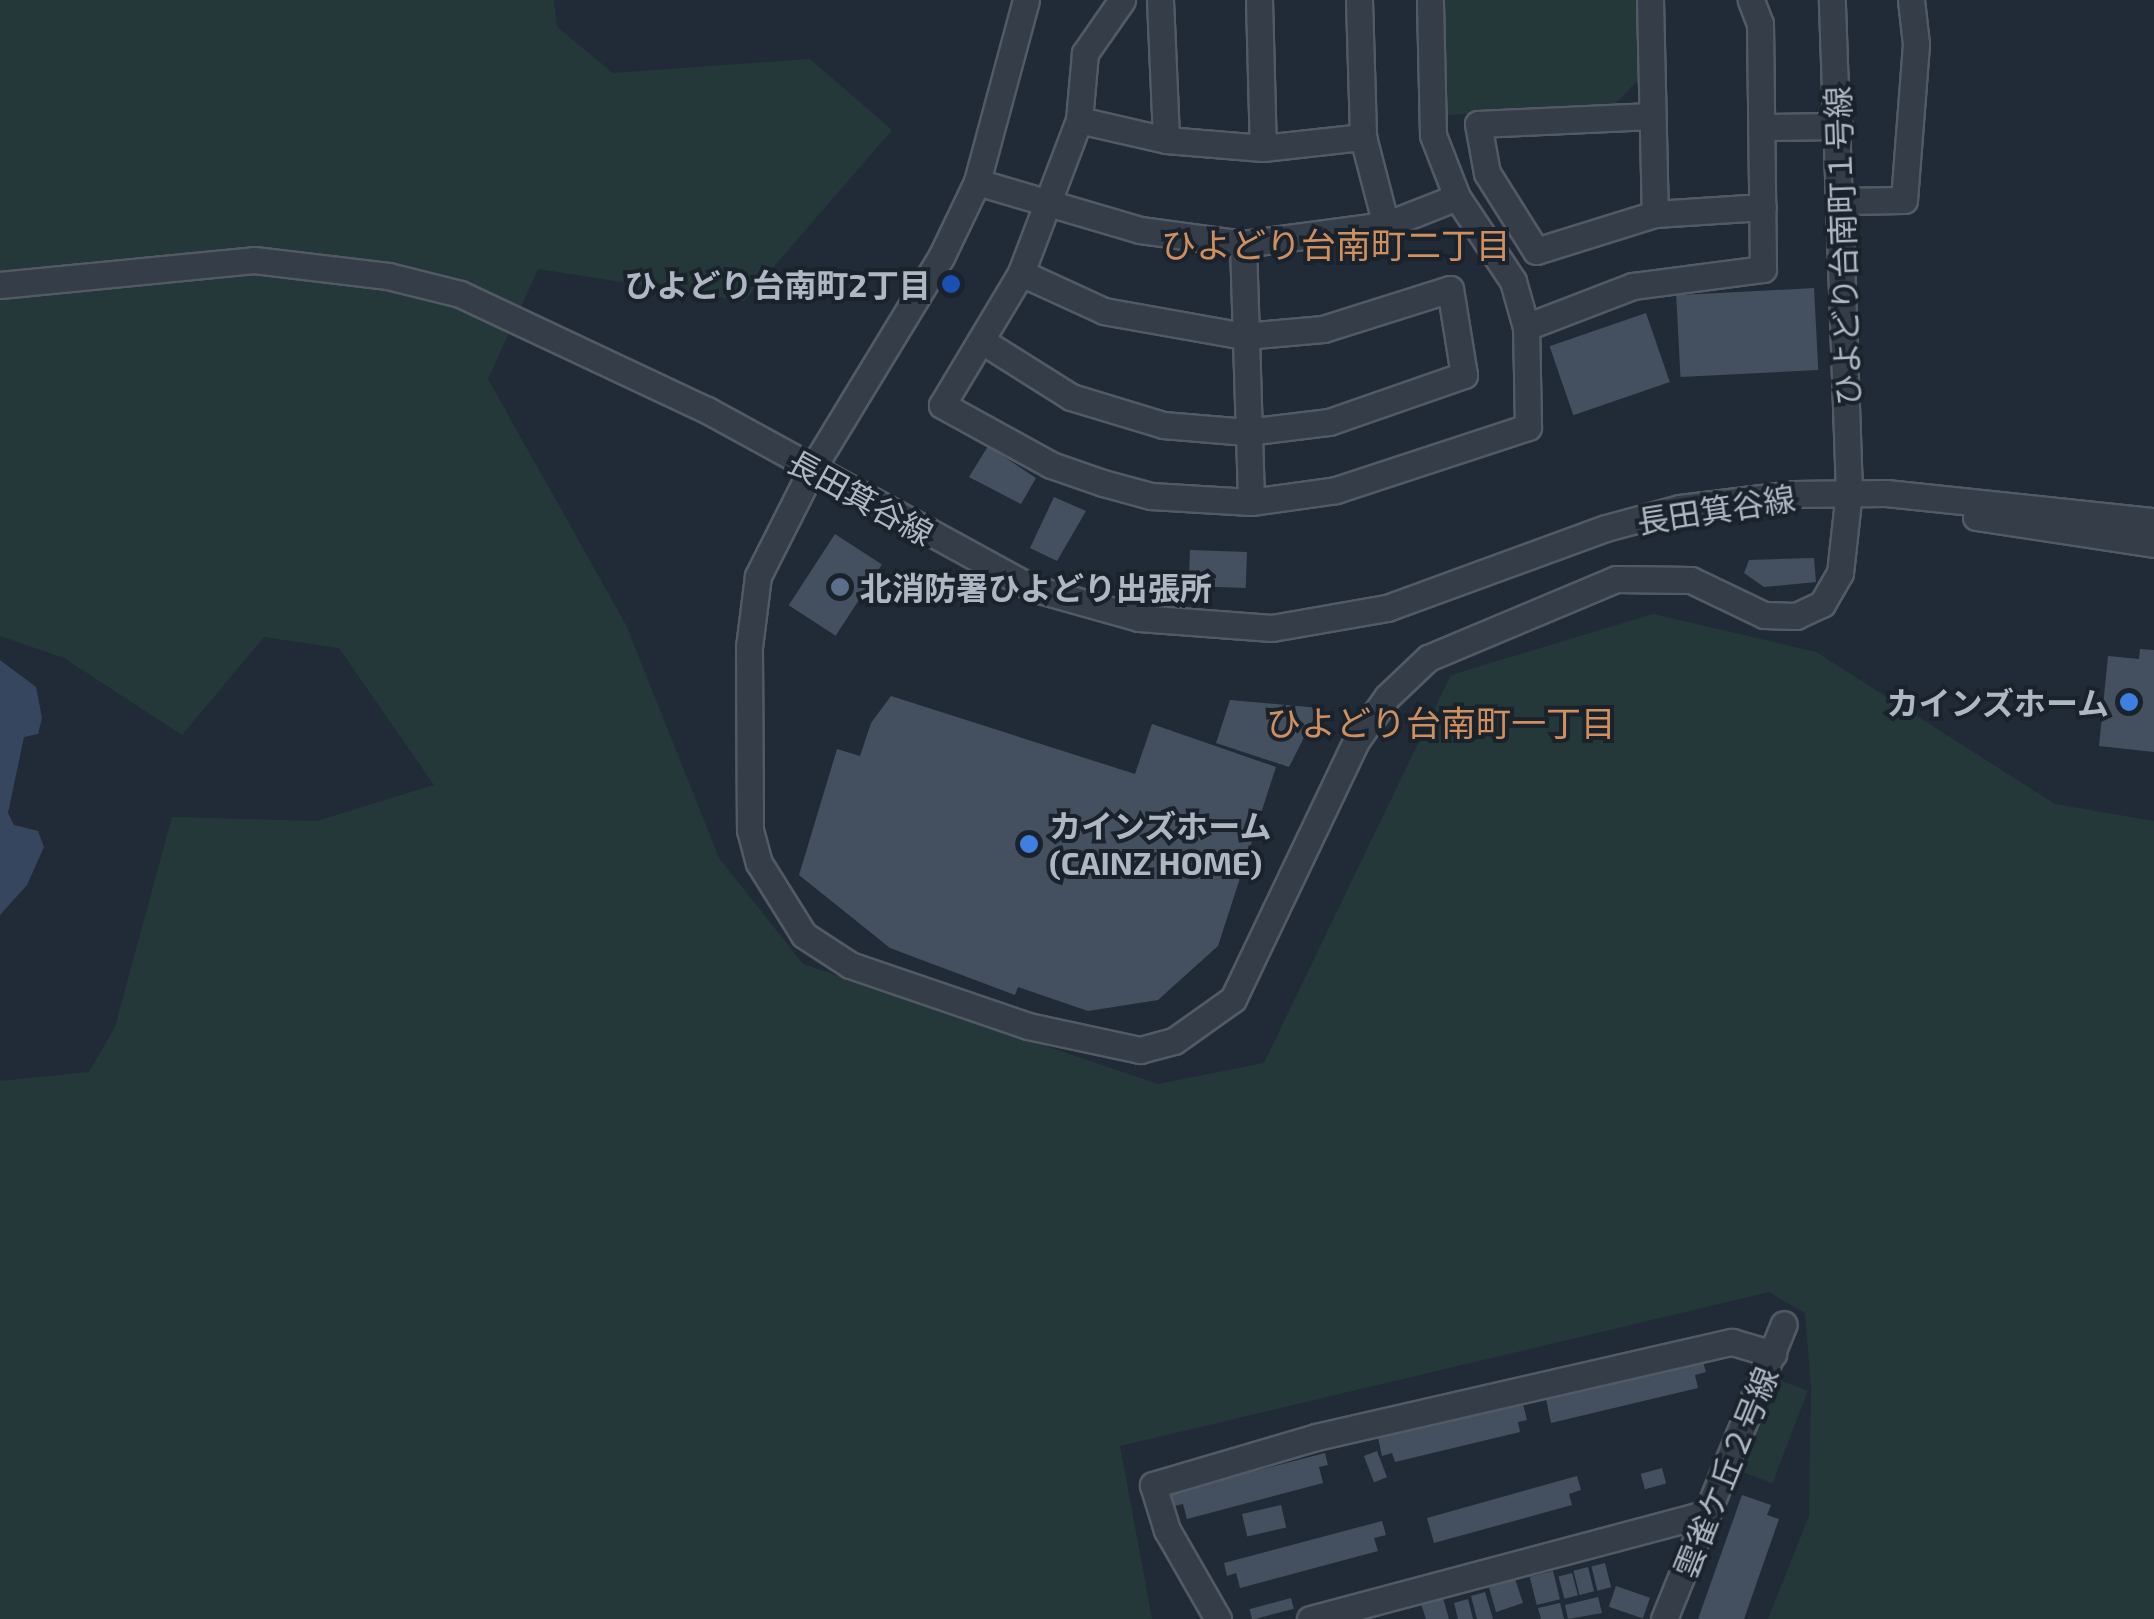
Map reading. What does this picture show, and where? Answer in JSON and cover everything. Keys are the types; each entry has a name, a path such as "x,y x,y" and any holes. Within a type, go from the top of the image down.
{"street":[{"path":"811,470 941,257 978,182 1026,0"},
{"path":"1122,0 1085,53 1078,120 1049,207 1021,273 942,405 1051,465 1103,483 1151,496 1251,502 1336,490 1528,427 1526,327 1513,281 1456,196 1434,134 1430,0"},
{"path":"1160,0 1166,140"},
{"path":"1259,0 1263,148"},
{"path":"1360,0 1363,136 1386,225"},
{"path":"1650,0 1656,214"},
{"path":"1526,327 1633,286 1763,269 1760,24 1751,0"},
{"name":"ひよどり台南町１号線","path":"811,470 758,576 748,647 750,830 776,896 804,935 850,965 1028,1026 1140,1050 1174,1041 1233,999 1356,741 1387,697 1428,658 1616,578 1691,580 1764,615 1796,616 1822,604 1840,572 1849,492 1842,200 1832,0"},
{"path":"1842,200 1904,200 1916,44 1911,0"},
{"path":"1652,116 1478,124 1488,173 1536,251 1656,214 1763,207"},
{"path":"1078,120 1166,140 1263,148 1363,136"},
{"path":"1764,126 1839,126"},
{"path":"978,182 1049,207 1140,230 1243,244 1386,225 1456,196"},
{"path":"1243,244 1251,502"},
{"name":"長田箕谷線","path":"0,285 254,260 388,276 460,294 708,410 1032,588 1139,618 1215,627 1272,628 1387,608 1680,508 1849,492 2154,521"},
{"path":"982,341 1071,397 1163,425 1247,432 1329,422 1464,375 1450,289 1323,329 1244,336 1104,311 1021,273"},
{"name":"長田箕谷線","path":"1849,492 2062,534 2154,544"},
{"name":"雲雀ケ丘２号線","path":"1664,1619 1784,1324"},
{"path":"1218,1619 1167,1530 1153,1484 1316,1437 1732,1342 1773,1354"},
{"path":"1310,1619 1707,1513"}],"green space":[{"path":"0,0 554,0 557,27 613,73 810,59 892,130 744,301 538,269 488,379 626,625 719,858 803,964 1158,1084 1264,1063 1451,675 1653,614 1816,652 2055,804 2154,821 2154,1619 1768,1619 1809,1516 1811,1387 1805,1313 1769,1292 1120,1446 1152,1619 0,1619 0,1081 89,1072 115,1027 172,817 317,821 434,785 339,648 264,637 182,735 64,658 0,636"},
{"path":"1439,0 1638,0 1641,77 1610,109 1442,115"},
{"path":"1777,1379 1808,1391 1772,1483 1742,1471"}],"water":[{"path":"0,660 36,687 42,718 38,734 24,737 8,813 14,825 38,831 44,847 27,885 0,915"}],"building":[{"path":"1814,288 1818,370 1680,377 1676,295"},
{"path":"1646,313 1670,382 1573,415 1550,346"},
{"path":"988,446 1036,478 1021,504 969,477"},
{"path":"1054,497 1086,511 1057,561 1030,548"},
{"name":"北消防署ひよどり出張所","path":"835,534 882,564 836,636 789,605"},
{"path":"1190,550 1247,552 1246,588 1189,586"},
{"path":"1814,558 1816,582 1764,587 1744,573 1749,560"},
{"name":"カインズホーム","path":"2140,649 2154,650 2154,752 2099,746 2108,656 2139,659"},
{"name":"カインズホーム (CAINZ HOME)","path":"891,696 1135,774 1152,724 1276,767 1218,946 1158,1000 1088,1011 1018,987 1015,995 890,948 799,875 837,749 860,756 871,723"},
{"path":"1230,700 1319,708 1289,767 1216,743"},
{"path":"1703,1362 1706,1372 1695,1375 1698,1388 1551,1423 1546,1399"},
{"path":"1523,1404 1527,1420 1518,1422 1520,1432 1395,1462 1392,1453 1382,1456 1378,1438"},
{"path":"1377,1451 1387,1477 1374,1482 1364,1456"},
{"path":"1325,1453 1328,1465 1319,1467 1323,1483 1187,1519 1183,1504 1174,1506 1171,1493"},
{"path":"1662,1468 1666,1483 1645,1489 1641,1474"},
{"path":"1577,1476 1581,1490 1569,1494 1572,1505 1434,1543 1427,1518"},
{"path":"1742,1495 1771,1505 1767,1515 1779,1519 1744,1619 1698,1619"},
{"path":"1281,1505 1286,1527 1247,1536 1242,1514"},
{"path":"1382,1521 1386,1535 1374,1538 1378,1551 1240,1588 1236,1573 1227,1576 1224,1563"},
{"path":"1605,1563 1611,1587 1597,1591 1591,1566"},
{"path":"1588,1567 1594,1591 1579,1595 1573,1571"},
{"path":"1553,1571 1560,1599 1537,1605 1530,1577"},
{"path":"1572,1573 1578,1595 1564,1599 1558,1577"},
{"path":"1515,1579 1523,1603 1496,1612 1488,1584"},
{"path":"1616,1586 1650,1598 1643,1619 1609,1607"},
{"path":"1485,1592 1493,1619 1477,1619 1471,1596"},
{"path":"1598,1597 1602,1613 1568,1619 1565,1605"},
{"path":"1291,1598 1294,1609 1255,1619 1249,1609"},
{"path":"1443,1598 1449,1619 1426,1619 1421,1604"},
{"path":"1468,1599 1473,1619 1458,1619 1454,1603"},
{"path":"1560,1603 1564,1619 1541,1619 1538,1608"}],"place":[{"name":"ひよどり台南町2丁目","path":"951,284"},
{"name":"北消防署ひよどり出張所","path":"840,587"},
{"name":"カインズホーム","path":"2129,702"},
{"name":"カインズホーム (CAINZ HOME)","path":"1029,844"}],"district":[{"name":"ひよどり台南町二丁目","path":"1336,244"},
{"name":"ひよどり台南町一丁目","path":"1441,722"}]}
